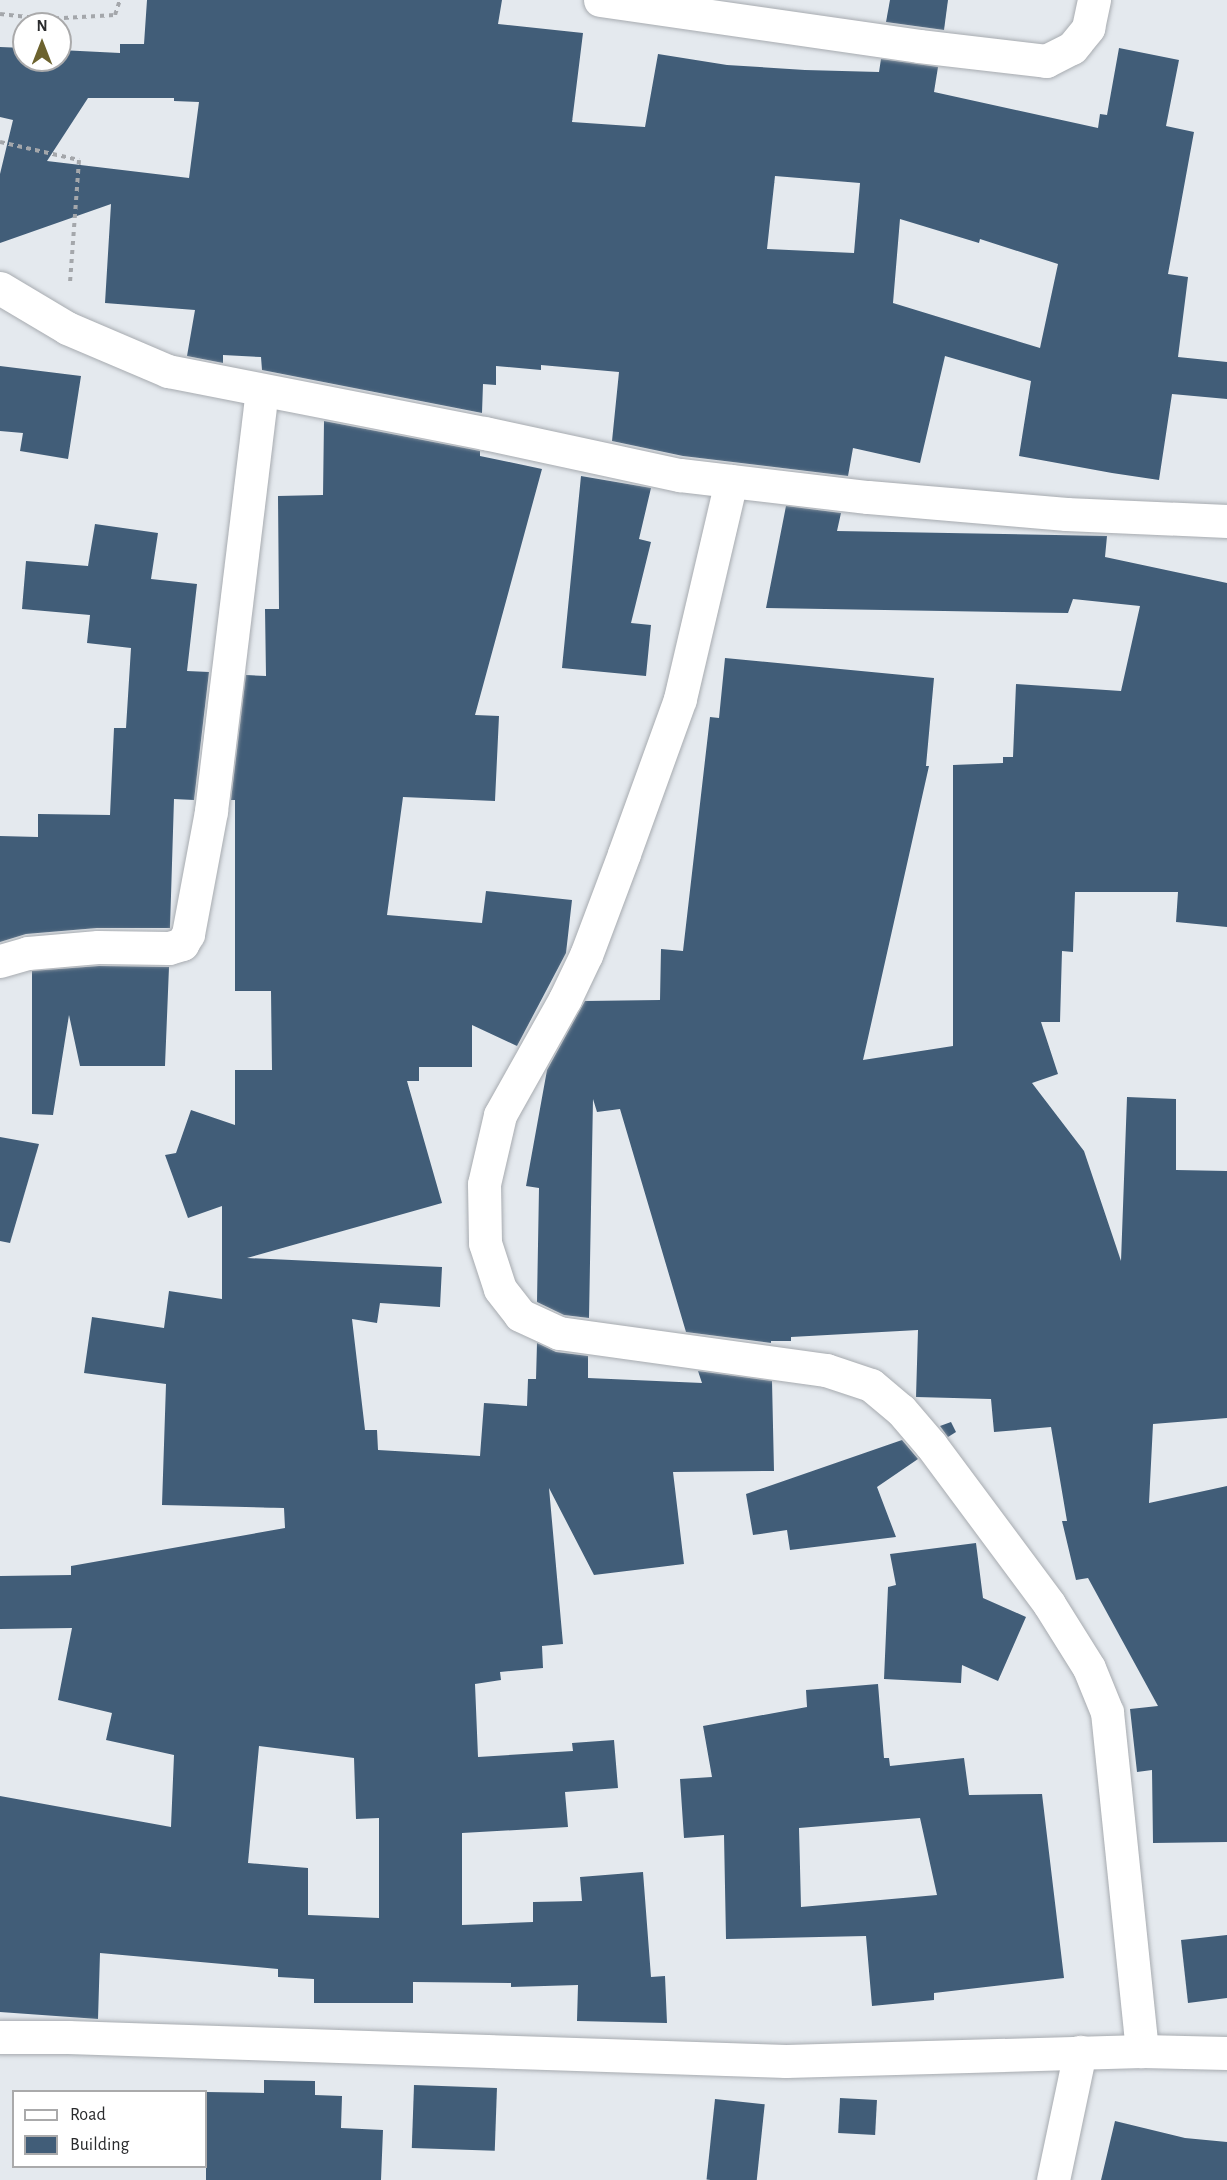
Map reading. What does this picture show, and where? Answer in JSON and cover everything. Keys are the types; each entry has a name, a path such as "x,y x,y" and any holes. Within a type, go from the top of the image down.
{"street":[{"path":"600,0 919,46 1046,61 1072,48 1077,42 1088,28 1094,0"},
{"path":"0,288 67,328 168,371 485,433 680,475 868,497 1066,514 1227,521"},
{"path":"0,961 28,953 98,946 169,948 182,944 188,934 211,811 262,391"},
{"path":"731,481 680,699 624,854 578,973 500,1115 484,1184 485,1243 500,1289 520,1315 559,1333 826,1370 871,1385 901,1410 931,1445 1049,1604 1089,1668 1107,1712 1142,2051"},
{"path":"0,2037 68,2037 786,2061 1080,2052 1227,2053"},
{"path":"1053,2180 1080,2052"}],"path":[{"path":"0,14 46,19 115,15 120,0"},
{"path":"0,142 79,160 67,328"}],"building":[{"path":"147,0 502,0 498,24 583,33 572,122 645,127 658,54 727,65 805,70 879,72 881,59 938,67 934,92 1098,128 1100,114 1107,115 1119,48 1179,60 1166,126 1194,132 1168,274 1188,277 1178,357 1227,362 1227,399 1172,394 1159,480 1112,473 1019,456 1031,381 945,356 920,463 853,448 848,476 683,456 612,441 619,372 541,365 541,370 496,366 496,385 483,384 482,413 262,370 261,357 223,355 223,363 187,356 195,310 105,303 111,204 0,243 0,174 13,120 0,117 0,47 12,48 12,72 72,72 72,51 120,53 120,44 144,44","holes":["88,98 174,98 174,101 199,102 189,178 47,161","775,176 860,183 854,253 767,249","900,219 979,243 980,239 1058,264 1040,348 893,303"]},
{"path":"890,0 948,0 944,30 886,22"},
{"path":"0,366 81,376 68,459 20,451 23,433 0,431"},
{"path":"324,421 480,451 480,456 542,469 475,715 499,716 495,801 403,797 387,915 482,923 486,891 572,900 566,953 517,1046 472,1025 472,1067 419,1067 419,1081 407,1081 442,1203 247,1258 442,1267 440,1307 380,1303 377,1323 352,1319 365,1430 377,1430 378,1450 480,1456 484,1403 527,1406 528,1379 536,1379 537,1343 556,1352 588,1356 588,1378 702,1383 698,1371 772,1381 774,1471 673,1472 684,1564 594,1575 549,1488 563,1644 542,1646 543,1668 500,1672 501,1680 475,1684 478,1757 573,1751 572,1743 614,1740 618,1788 565,1792 568,1827 462,1833 462,1925 533,1922 533,1902 582,1901 580,1877 643,1872 651,1977 665,1976 667,2023 577,2021 578,1985 511,1987 511,1983 413,1982 413,2003 314,2003 314,1979 278,1977 278,1969 100,1953 98,2019 0,2012 0,1796 171,1827 174,1755 106,1740 112,1713 58,1700 72,1628 0,1629 0,1576 71,1575 71,1566 285,1528 284,1508 162,1505 166,1384 84,1373 92,1317 164,1328 169,1291 222,1299 222,1206 188,1218 165,1155 176,1153 191,1110 235,1125 235,1070 272,1070 271,991 235,991 235,800 231,800 246,675 266,676 265,609 279,609 278,496 323,495","holes":["259,1746 354,1758 356,1819 379,1818 379,1918 308,1915 308,1868 248,1863"]},
{"path":"581,476 651,488 639,539 651,542 631,623 651,625 646,676 562,668"},
{"path":"786,506 841,513 837,531 1107,536 1105,557 1227,583 1227,927 1176,922 1178,892 1075,892 1073,952 1062,951 1060,1022 1041,1022 1058,1074 1032,1083 1084,1151 1121,1261 1127,1097 1176,1099 1176,1170 1227,1171 1227,1418 1153,1424 1149,1503 1227,1486 1227,1842 1153,1843 1152,1770 1137,1772 1130,1709 1158,1706 1088,1578 1076,1580 1062,1521 1067,1521 1051,1427 994,1432 991,1399 916,1397 918,1330 791,1337 791,1341 771,1341 771,1343 686,1332 620,1109 597,1112 593,1099 589,1318 564,1315 537,1302 539,1188 526,1186 547,1070 585,1001 660,1000 661,949 683,951 710,717 719,718 725,658 934,678 926,766 929,766 863,1060 953,1046 953,765 1003,763 1003,757 1013,757 1016,684 1121,691 1140,606 1073,599 1068,613 766,608"},
{"path":"95,524 158,533 151,579 197,584 187,671 209,672 194,800 174,799 170,928 97,928 26,934 0,942 0,836 38,837 38,814 110,815 114,728 126,728 131,648 87,643 90,615 22,609 26,561 88,566"},
{"path":"99,966 169,967 165,1066 80,1066 69,1015 53,1115 32,1114 32,971"},
{"path":"0,1137 39,1144 10,1243 0,1241"},
{"path":"951,1422 956,1432 948,1437 940,1426"},
{"path":"902,1440 918,1459 877,1487 896,1537 790,1550 787,1530 753,1535 746,1494"},
{"path":"976,1543 983,1598 1026,1617 998,1681 962,1665 961,1683 884,1679 888,1587 896,1585 890,1554"},
{"path":"878,1684 884,1758 889,1758 890,1766 964,1758 969,1795 1042,1794 1064,1978 934,1993 934,2000 872,2006 866,1936 726,1939 724,1835 684,1838 680,1779 712,1777 703,1726 807,1707 806,1690","holes":["920,1818 937,1895 801,1907 799,1828"]},
{"path":"1227,1935 1227,1998 1188,2003 1181,1940"},
{"path":"264,2080 315,2081 315,2095 342,2096 341,2128 383,2130 381,2180 206,2180 207,2092 264,2093"},
{"path":"414,2085 497,2088 495,2151 412,2148"},
{"path":"840,2098 877,2100 875,2135 838,2133"},
{"path":"715,2099 765,2104 757,2180 707,2180"},
{"path":"1115,2121 1185,2138 1227,2142 1227,2180 1101,2180"}]}
